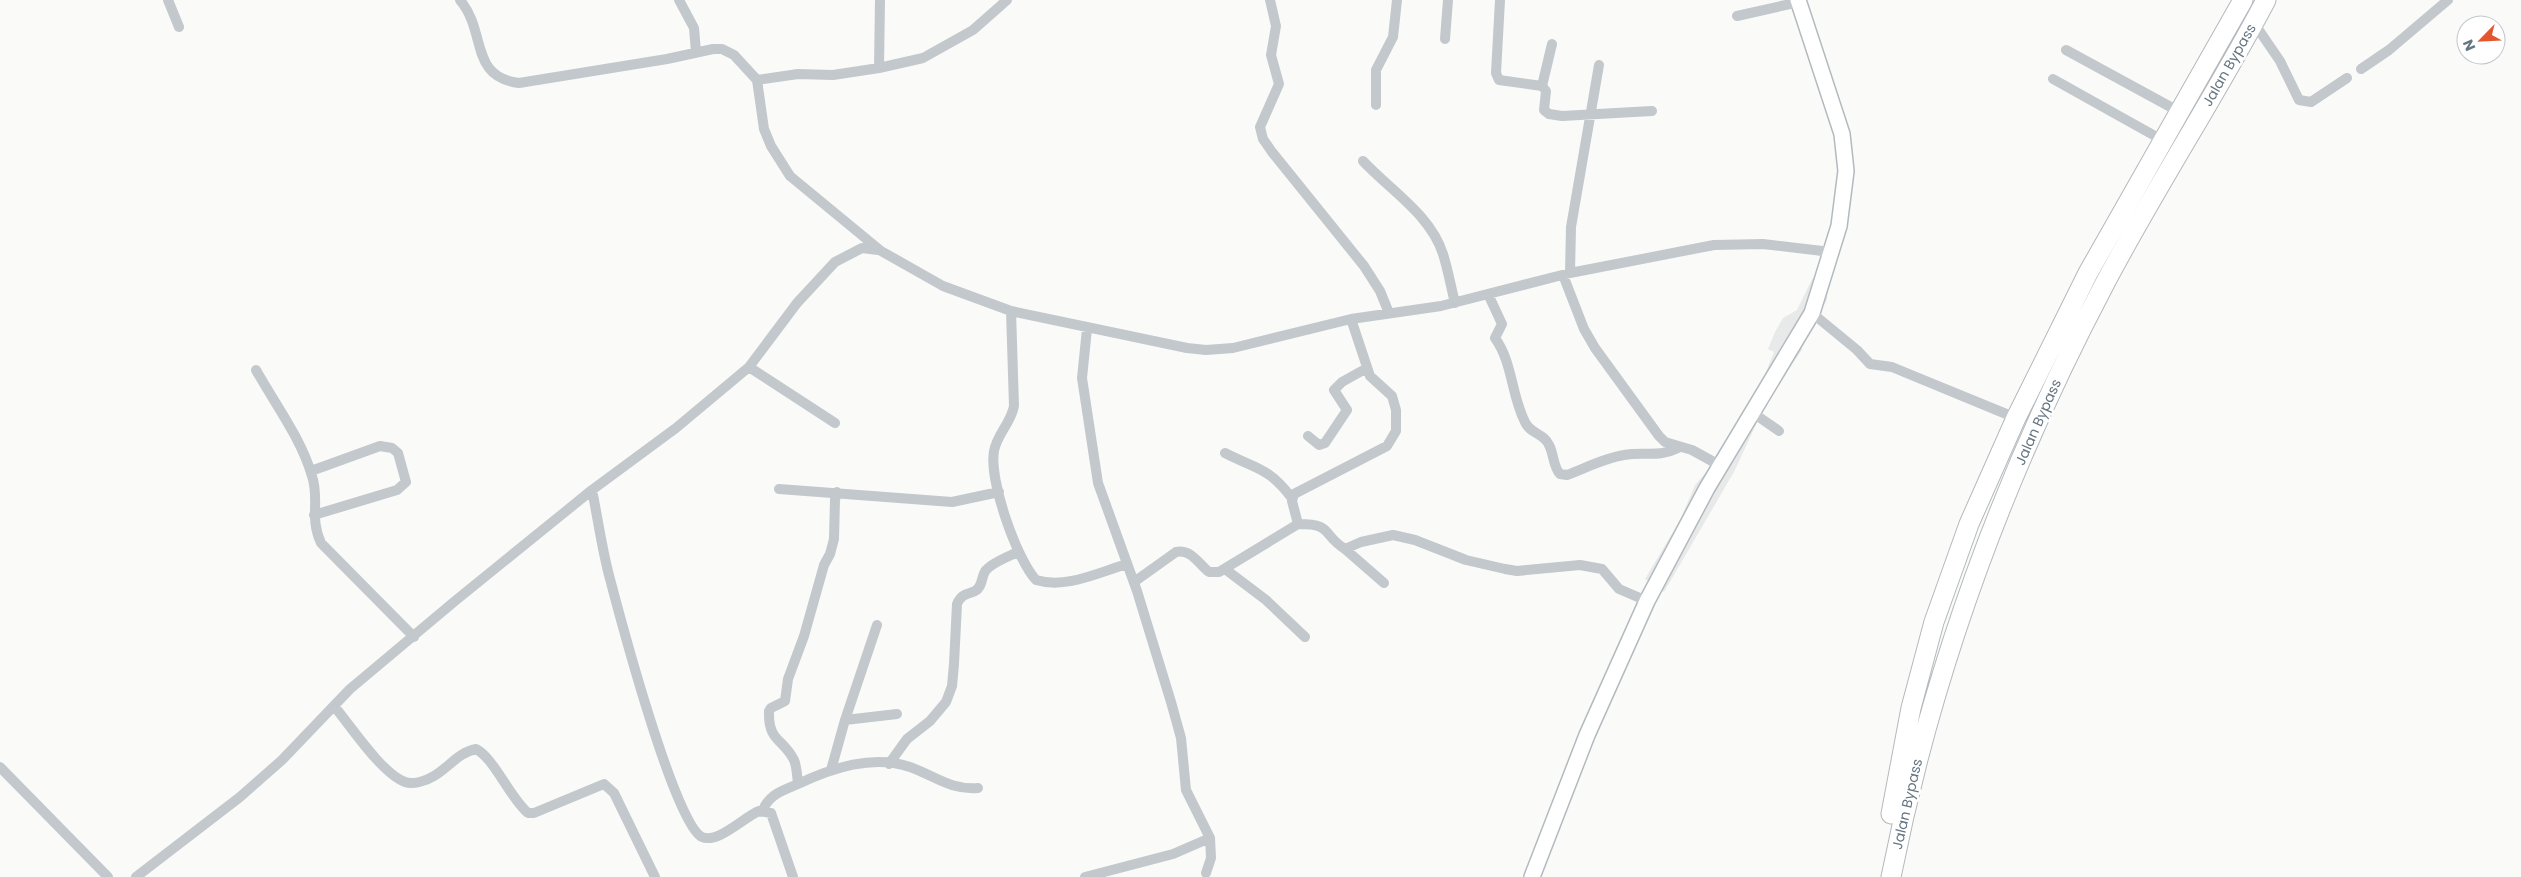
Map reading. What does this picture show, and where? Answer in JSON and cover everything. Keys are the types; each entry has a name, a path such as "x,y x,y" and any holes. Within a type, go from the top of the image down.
{"highway":[{"name":"Jalan Bypass","path":"1879,877 1906,726 1934,622 1969,524 2016,418 2088,273 2242,0"},
{"name":"Jalan Bypass","path":"1892,877 1906,802 1926,728 1974,578 2031,436 2105,284 2266,0"},
{"path":"2088,273 2105,284"}],"street":[{"path":"168,0 179,27"},
{"path":"460,0 470,17 488,68 499,79 508,82 520,83 696,52 722,49 734,55 757,80 764,129 790,176 881,251 943,286 1011,311 1087,329 1206,350 1233,348 1351,319 1455,303 1566,274 1714,244 1763,244 1831,252"},
{"path":"679,0 694,28 696,52"},
{"path":"879,68 880,0"},
{"path":"757,80 798,74 833,75 879,68 923,58 973,30 1007,0"},
{"path":"1270,0 1276,26 1271,56 1279,84 1276,94 1262,120 1260,133 1272,152 1372,277 1389,312"},
{"path":"1376,105 1376,70 1391,45 1397,0"},
{"path":"1445,39 1448,0"},
{"path":"1500,0 1497,76 1502,81 1542,86 1546,91 1545,112 1562,116 1652,111"},
{"path":"2361,69 2388,50 2448,0"},
{"path":"1532,877 1587,735 1646,601 1720,466 1812,313 1839,226 1846,171 1842,134 1799,1 1737,16"},
{"path":"2254,23 2280,61 2299,100 2307,103 2311,102 2347,78"},
{"path":"1542,86 1552,44"},
{"path":"2066,50 2178,111"},
{"path":"1599,65 1571,227 1566,274 1584,329 1595,348 1659,436 1665,442 1678,448 1692,450 1720,466"},
{"path":"2054,79 2164,141"},
{"path":"1363,161 1385,184 1412,206 1428,225 1443,254 1455,303"},
{"path":"136,877 240,796 282,760 350,689 592,490 676,428 749,367 797,303 836,262 862,248 881,251"},
{"path":"1488,294 1502,324 1495,338 1507,358 1512,387 1520,414 1526,425 1545,438 1560,474 1567,475 1622,455 1640,452 1659,455 1678,448"},
{"path":"1011,311 1014,406 1012,417 994,448 993,474 1017,552 1036,580 1050,584 1064,584 1127,564"},
{"path":"1812,313 1857,350 1870,364 1892,367 2016,418"},
{"path":"1291,497 1304,487 1387,446 1393,439 1397,422 1392,396 1375,383 1367,368 1351,319"},
{"path":"1087,329 1082,378 1098,483 1155,646 1181,738 1186,790 1210,838 1211,858 1206,873"},
{"path":"749,367 835,423"},
{"path":"1308,436 1319,445 1325,443 1347,410 1334,390 1342,382 1367,368"},
{"path":"256,370 304,455 314,489 314,523 322,543 414,637"},
{"path":"1753,413 1779,431"},
{"path":"310,471 380,446 386,446 398,454 406,482 397,490 314,515"},
{"path":"1225,453 1259,467 1270,474 1291,497 1298,524"},
{"path":"779,489 952,502 999,492"},
{"path":"592,490 610,578 664,764 677,798 695,831 708,838 719,836 755,812 763,810 770,813 793,877"},
{"path":"798,784 795,762 789,751 775,740 772,734 770,711 771,708 785,702 788,679 804,636 824,565 830,554 834,539 837,492"},
{"path":"1134,582 1176,552 1182,550 1193,556 1208,572 1214,573 1225,569 1298,524 1321,526 1384,583"},
{"path":"1345,549 1361,542 1393,535 1415,540 1466,560 1505,569 1517,570 1580,565 1602,569 1618,589 1646,601"},
{"path":"889,764 907,739 930,721 946,702 952,686 957,604 960,598 967,592 976,590 981,585 984,574 991,566 1017,552"},
{"path":"1225,569 1266,600 1305,637"},
{"path":"830,770 844,720 877,625"},
{"path":"334,706 388,772 405,782 411,783 433,777 461,756 476,749 485,756 515,799 528,813 534,813 604,784 614,793 655,877"},
{"path":"844,720 897,714"},
{"path":"763,810 768,800 778,792 830,770 858,764 889,764 909,767 941,783 969,789 978,788"},
{"path":"0,767 108,877"},
{"path":"1085,877 1173,854 1210,838"}],"shaded area":[{"path":"1812,279 1828,279 1827,300 1801,342 1802,350 1768,399 1734,472 1664,592 1645,579 1680,520 1695,485 1716,461 1759,389 1774,352 1768,349 1775,332 1783,318 1797,310"}]}
